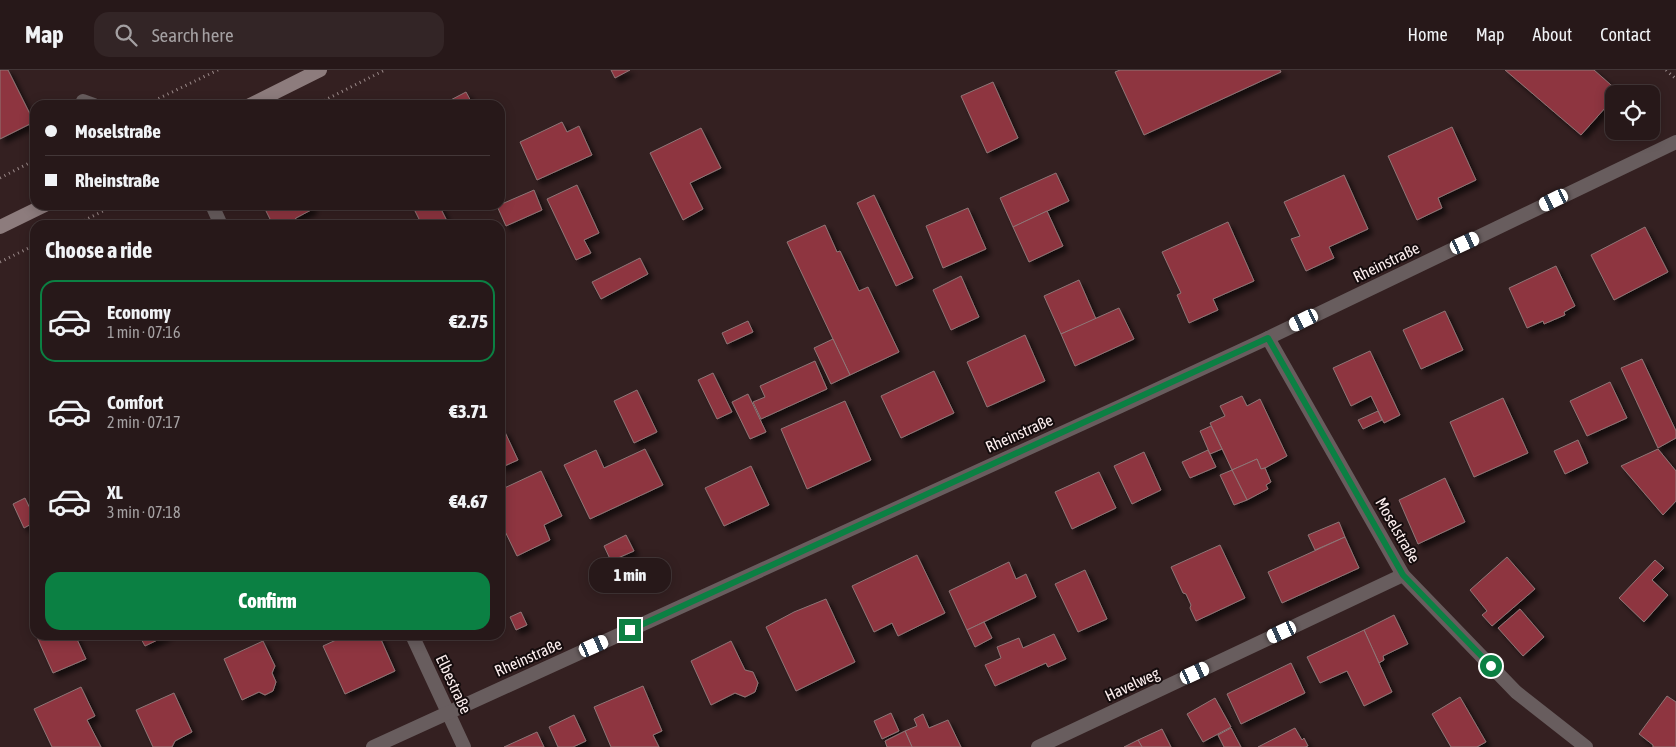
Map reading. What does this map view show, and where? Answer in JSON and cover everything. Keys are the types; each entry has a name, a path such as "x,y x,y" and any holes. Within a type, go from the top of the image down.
{"main road":[{"path":"260,100 320,70"},
{"path":"0,227 35,210"}],"street":[{"name":"Rheinstraße","path":"373,747 1268,338 1676,142"},
{"name":"Moselstraße","path":"1268,338 1403,575 1516,692 1586,747"},
{"name":"Havelweg","path":"1038,747 1403,575"},
{"name":"Elbestraße","path":"414,640 464,747"}],"path":[{"path":"155,100 218,70"},
{"path":"324,100 385,70"},
{"path":"1666,70 1676,79"},
{"path":"0,178 30,163"},
{"path":"85,220 105,210"},
{"path":"0,262 30,247"}],"building":[{"path":"0,70 8,70 30,114 30,124 0,139"},
{"path":"611,70 630,70 615,78"},
{"path":"1120,70 1280,70 1281,72 1144,135 1115,72"},
{"path":"1505,70 1594,70 1611,85 1605,85 1605,108 1581,135"},
{"path":"993,82 1018,138 987,153 961,96"},
{"path":"466,92 470,100 451,100"},
{"path":"562,122 567,132 579,126 592,155 537,180 520,142"},
{"path":"1452,127 1476,180 1438,198 1442,208 1417,220 1388,156"},
{"path":"701,128 721,168 690,183 703,209 683,220 650,153"},
{"path":"1056,173 1069,201 1013,227 1000,198"},
{"path":"1344,175 1368,229 1329,247 1334,258 1306,271 1291,239 1300,236 1284,202"},
{"path":"577,185 599,233 584,240 591,253 576,260 547,199"},
{"path":"534,190 542,210 506,226 505,220 499,210 505,210 505,203"},
{"path":"874,195 913,278 896,286 857,203"},
{"path":"968,208 986,249 943,268 926,226"},
{"path":"266,210 311,210 295,220 270,220"},
{"path":"414,210 442,210 446,220 420,220"},
{"path":"1047,211 1063,246 1029,262 1013,227"},
{"path":"1228,222 1254,281 1213,299 1218,310 1189,323 1177,295 1181,293 1162,252"},
{"path":"825,225 837,252 840,251 859,291 868,287 899,352 850,375 787,242"},
{"path":"1645,227 1668,272 1614,300 1591,255"},
{"path":"640,258 648,274 601,299 592,282"},
{"path":"1556,266 1575,306 1564,312 1565,315 1544,324 1543,321 1527,328 1509,288"},
{"path":"961,276 979,317 951,330 933,290"},
{"path":"1079,280 1096,319 1061,334 1044,296"},
{"path":"1119,308 1134,339 1075,366 1061,334"},
{"path":"1445,311 1463,350 1421,369 1403,330"},
{"path":"748,321 753,332 727,344 722,333"},
{"path":"1025,335 1045,381 987,407 967,362"},
{"path":"833,339 850,375 831,384 814,348"},
{"path":"1370,351 1400,415 1384,423 1371,396 1351,406 1333,368"},
{"path":"1642,359 1676,431 1676,438 1658,448 1621,368"},
{"path":"815,361 827,389 761,419 753,402 765,397 760,386"},
{"path":"934,371 954,413 901,438 881,396"},
{"path":"713,373 732,412 717,419 698,380"},
{"path":"1610,382 1627,418 1587,436 1570,401"},
{"path":"637,390 657,432 634,443 614,401"},
{"path":"748,394 766,432 750,439 732,402"},
{"path":"1242,396 1247,406 1260,399 1287,456 1265,468 1261,469 1257,459 1232,470 1210,423 1225,416 1220,406"},
{"path":"1503,398 1528,453 1474,477 1450,422"},
{"path":"845,401 871,460 807,489 781,429"},
{"path":"1378,411 1382,420 1363,429 1358,420"},
{"path":"1211,426 1222,449 1210,454 1200,431"},
{"path":"505,432 518,460 505,466"},
{"path":"1578,440 1588,463 1565,474 1554,451"},
{"path":"645,449 663,485 590,519 564,465 596,450 604,468"},
{"path":"1658,449 1676,471 1676,501 1663,515 1621,466"},
{"path":"1208,450 1216,467 1190,478 1182,462"},
{"path":"1144,452 1161,490 1132,504 1114,466"},
{"path":"1257,459 1261,469 1265,468 1271,482 1266,485 1268,489 1247,500 1232,470"},
{"path":"751,466 769,505 724,526 705,488"},
{"path":"1232,470 1247,500 1234,505 1220,475"},
{"path":"541,471 562,516 544,525 550,540 517,556 505,531 505,488"},
{"path":"1099,472 1116,508 1072,529 1055,492"},
{"path":"1445,478 1465,522 1418,544 1399,500"},
{"path":"25,498 30,508 30,525 24,528 13,504"},
{"path":"1339,522 1345,537 1315,550 1308,535"},
{"path":"626,535 634,551 611,561 604,546"},
{"path":"1345,537 1359,568 1282,603 1268,572"},
{"path":"1220,545 1245,598 1196,621 1186,594 1183,593 1171,567"},
{"path":"917,555 945,613 898,636 892,623 874,632 852,586"},
{"path":"1507,557 1535,589 1492,626 1482,615 1487,611 1470,590"},
{"path":"1655,560 1664,568 1652,580 1668,595 1644,622 1619,598"},
{"path":"1009,562 1016,579 1026,574 1036,597 967,630 949,591"},
{"path":"1085,570 1107,619 1078,632 1055,584"},
{"path":"826,599 855,662 796,691 766,627 794,612"},
{"path":"1520,609 1544,637 1523,656 1498,628"},
{"path":"521,612 527,625 516,630 510,617"},
{"path":"1394,615 1408,644 1383,656 1384,660 1379,663 1364,630"},
{"path":"984,622 992,638 975,647 967,630"},
{"path":"1364,630 1392,692 1364,706 1347,671 1320,683 1307,657"},
{"path":"1054,634 1066,659 1048,667 1046,663 995,686 985,665 1001,658 997,647 1019,638 1023,648"},
{"path":"38,640 77,640 86,659 53,673"},
{"path":"142,640 158,640 145,646"},
{"path":"336,640 381,640 395,671 345,694 323,646"},
{"path":"263,641 275,666 272,673 276,682 273,691 265,695 259,692 242,700 224,659"},
{"path":"731,641 745,670 753,672 758,683 755,692 745,697 735,693 711,705 691,661"},
{"path":"1291,663 1305,693 1241,724 1227,694"},
{"path":"643,686 662,731 653,735 659,747 611,747 594,707"},
{"path":"81,687 95,716 87,720 101,747 52,747 34,709"},
{"path":"174,693 192,732 175,741 172,747 153,747 136,710"},
{"path":"1667,696 1676,702 1676,747 1653,747 1639,734"},
{"path":"1460,697 1486,742 1477,747 1451,747 1432,714"},
{"path":"1215,698 1231,727 1203,742 1187,714"},
{"path":"891,713 899,731 882,739 874,721"},
{"path":"923,714 929,728 948,720 961,747 912,747 905,731 917,726 914,719"},
{"path":"574,715 586,741 573,747 558,747 549,727"},
{"path":"1231,728 1241,747 1224,747 1218,735"},
{"path":"1295,728 1308,746 1258,747"},
{"path":"1162,729 1171,747 1142,747 1138,740"},
{"path":"905,731 912,747 887,747 885,741"},
{"path":"537,732 544,747 504,747"},
{"path":"1138,740 1142,747 1124,747"}],"route":[{"path":"630,630 1268,338 1403,575 1491,666"}]}
